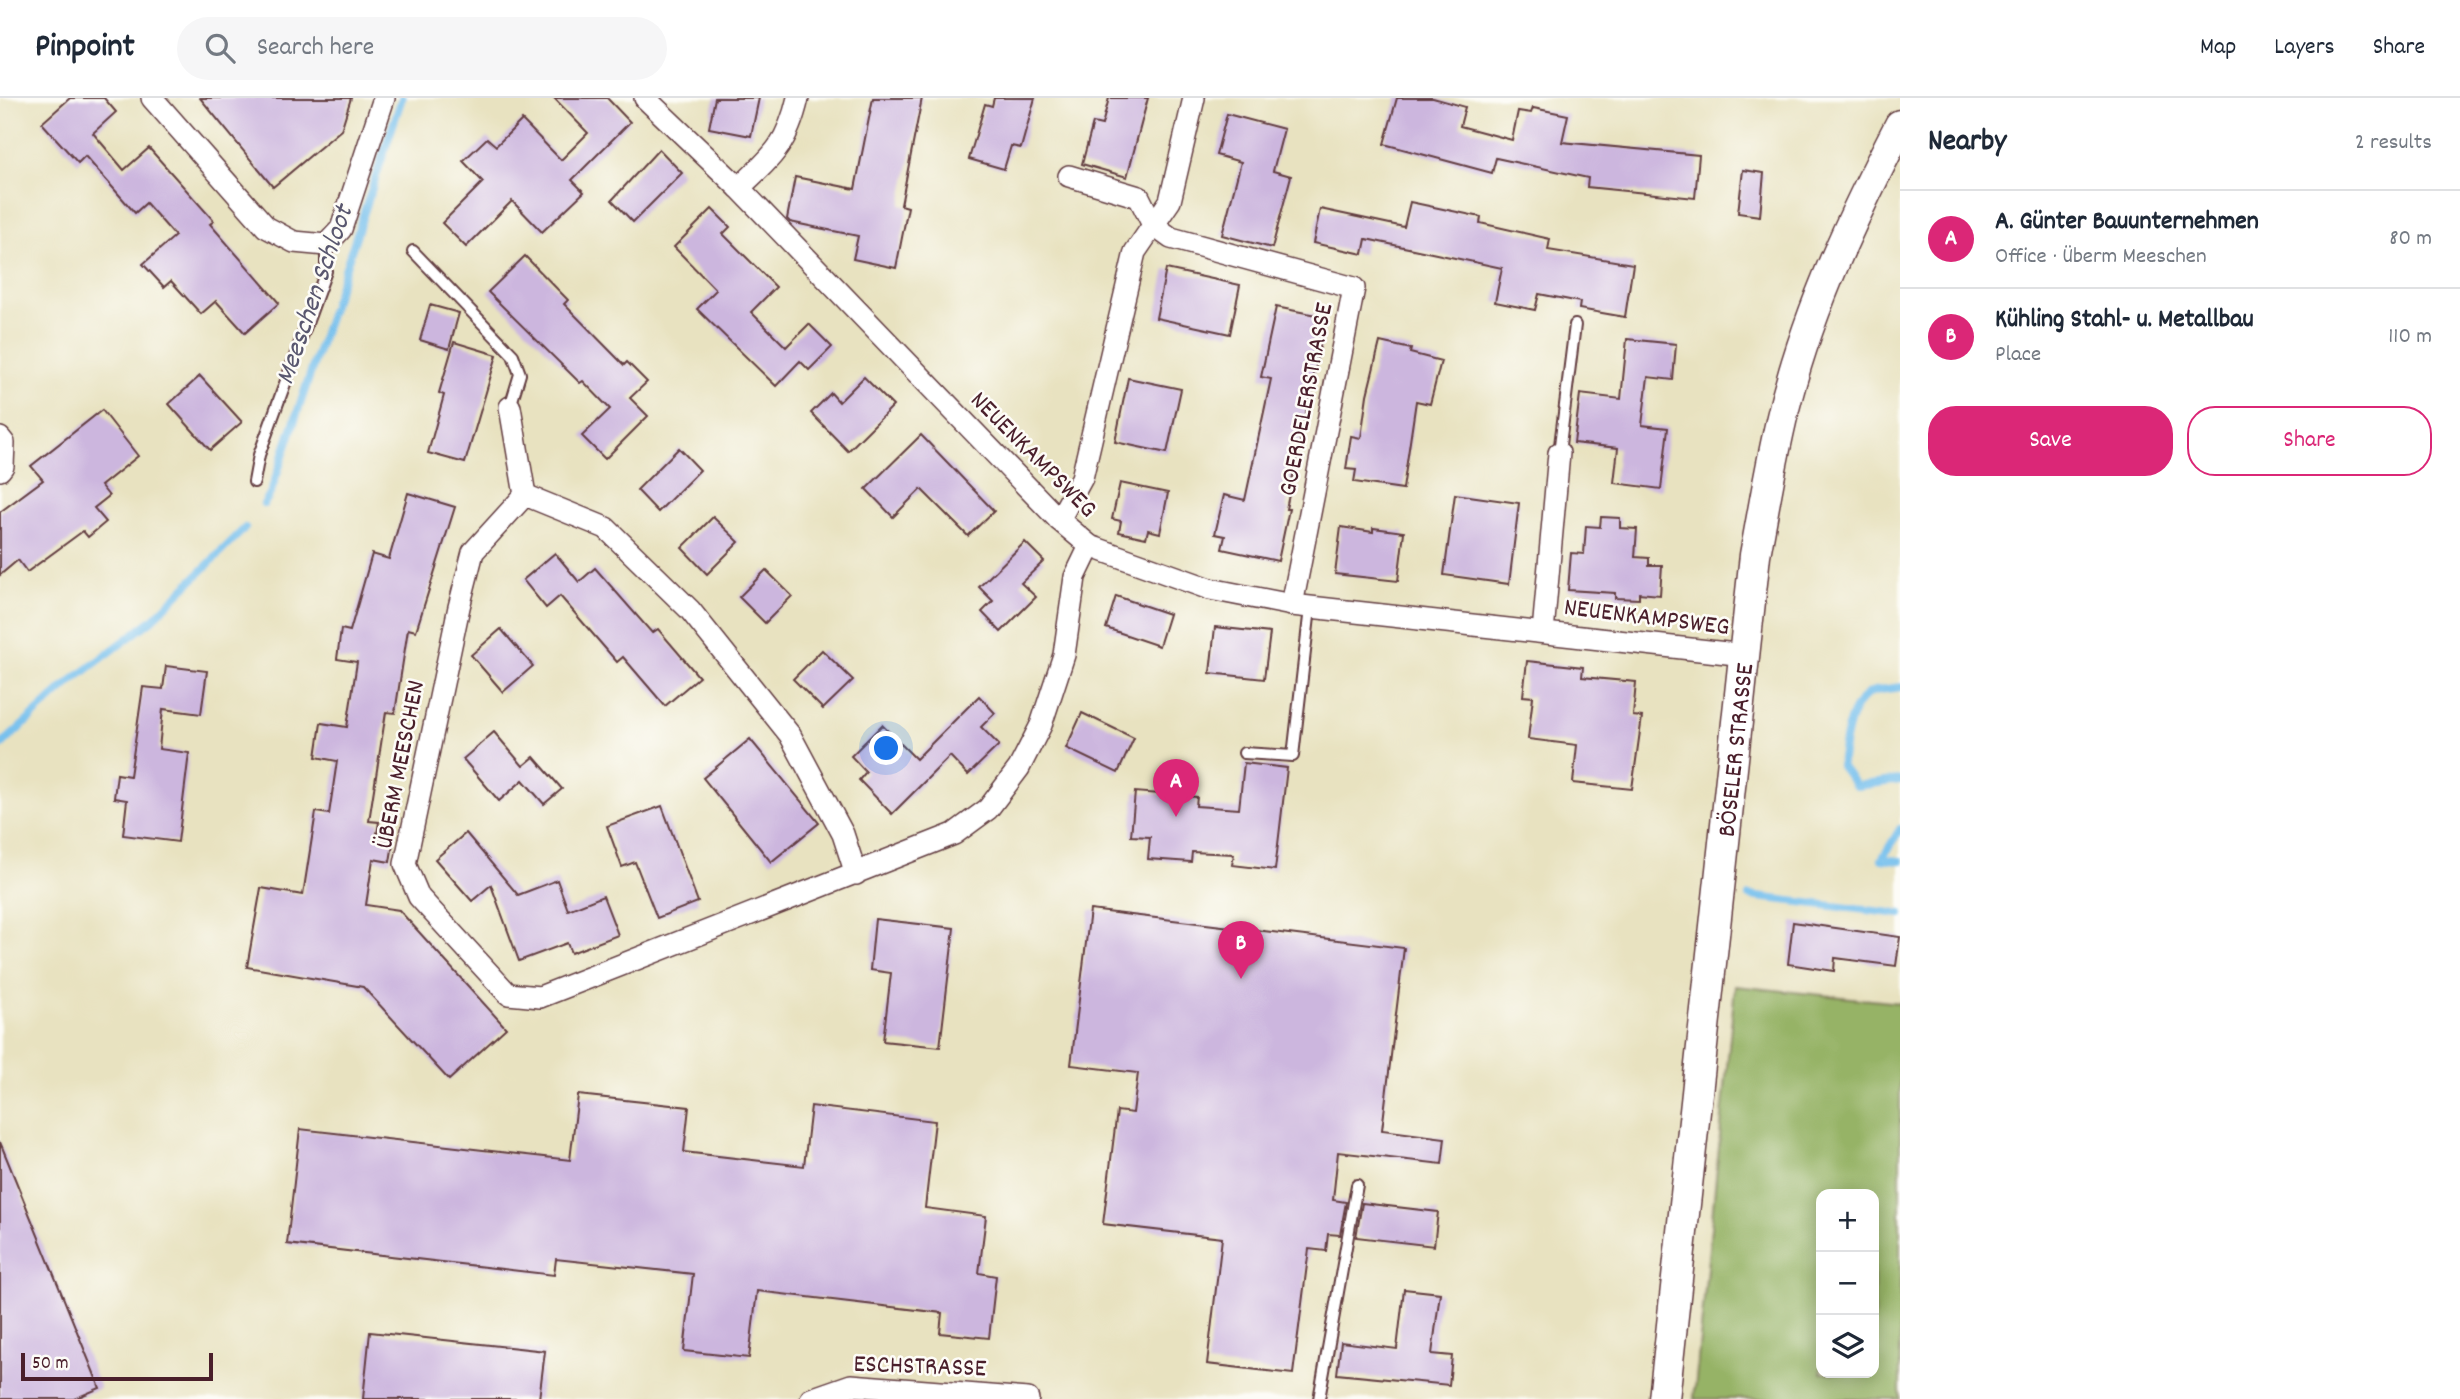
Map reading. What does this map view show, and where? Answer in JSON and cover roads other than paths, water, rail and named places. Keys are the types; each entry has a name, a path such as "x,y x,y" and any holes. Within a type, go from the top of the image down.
{"main road":[{"name":"BÖSELER STRASSE","path":"1664,1399 1755,555 1787,396 1818,302 1859,204 1900,125"}],"street":[{"path":"152,98 266,227 294,242 326,245 341,229 384,98"},
{"name":"NEUENKAMPSWEG","path":"645,98 739,188 1059,520 1090,546 1210,589 1301,606 1745,655"},
{"path":"739,188 774,155 792,125 798,98"},
{"path":"1059,520 1082,478 1135,252 1170,201 1194,98"},
{"path":"1069,176 1139,197 1153,225"},
{"name":"GOERDELERSTRASSE","path":"1153,225 1171,238 1354,288 1301,606"},
{"path":"510,407 525,495 606,528 690,610 790,735 843,834 856,874"},
{"path":"0,438 4,443 3,466 0,470"},
{"name":"NEUENKAMPSWEG","path":"1543,632 1559,453"},
{"name":"ÜBERM MEESCHEN","path":"525,495 473,552 405,864 419,897 508,994 540,997 954,834 988,809 1019,768 1041,725 1064,654 1075,577 1090,546"},
{"name":"ESCHSTRASSE","path":"811,1399 851,1385 1028,1399"}],"lane":[{"path":"254,482 259,455 326,271 326,245"},
{"path":"413,251 513,355 520,374 510,407"},
{"path":"1559,453 1575,325"},
{"path":"1244,753 1293,756 1301,606"},
{"path":"1319,1399 1357,1185"}],"waterway":[{"name":"Meeschen Schloot","path":"264,504 271,492 402,98"},
{"name":"Meeschen Schloot","path":"0,746 69,683 152,620 245,528"},
{"path":"1900,687 1872,692 1857,705 1849,725 1841,766 1856,786 1900,780"},
{"path":"1900,829 1882,859 1900,861"},
{"path":"1749,896 1900,914"}],"place":[{"name":"A. Günter Bauunternehmen","path":"1176,817"},
{"name":"Kühling Stahl- u. Metallbau","path":"1241,979"}]}
